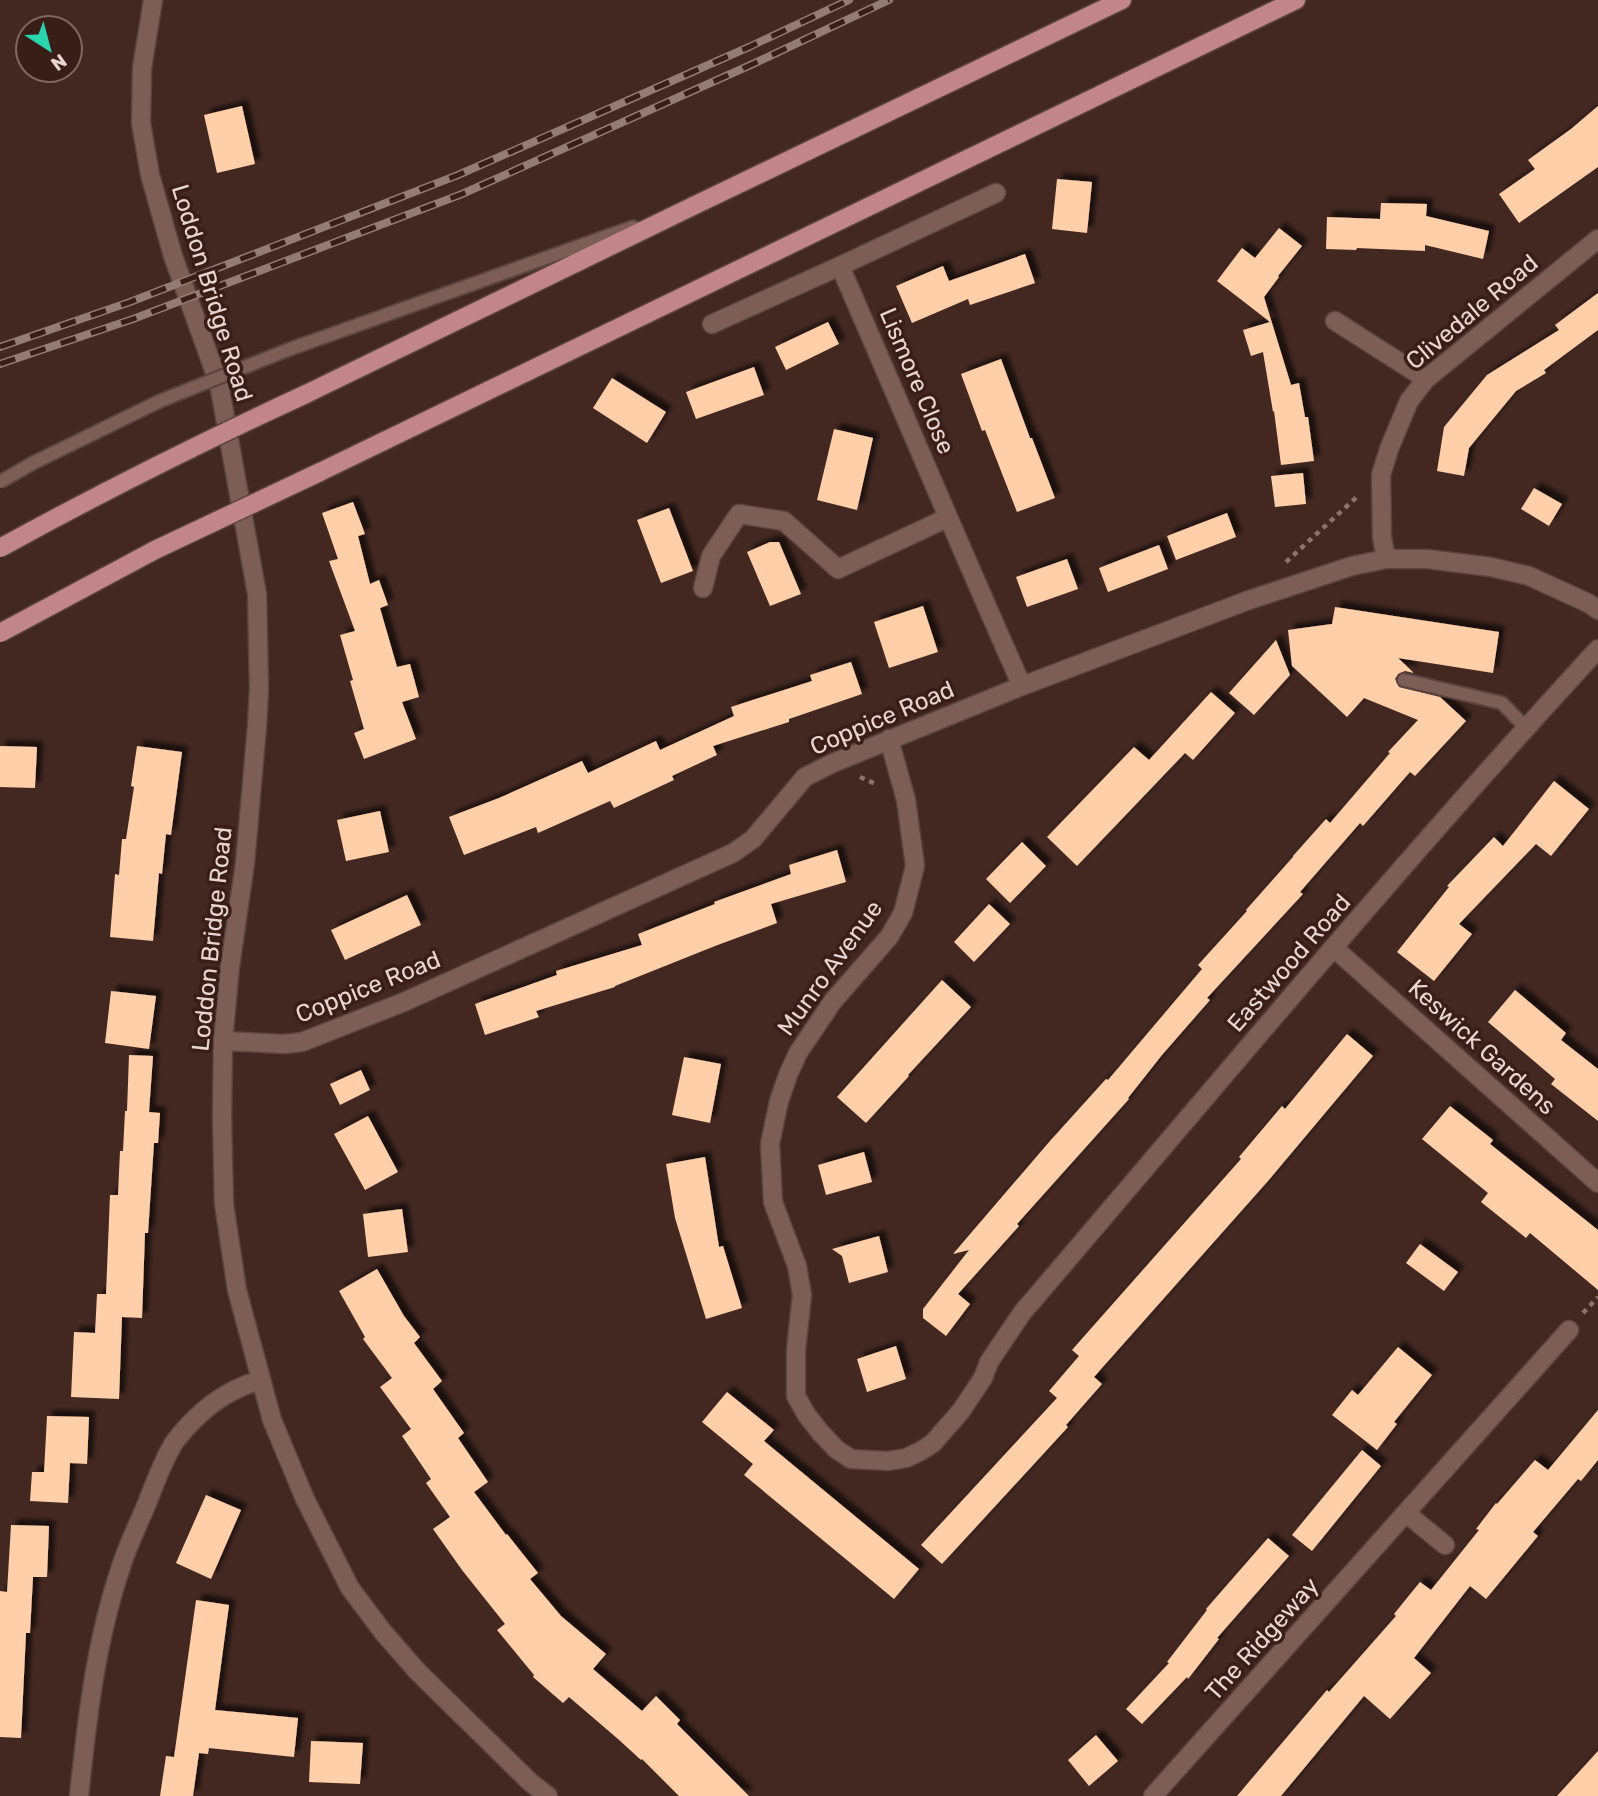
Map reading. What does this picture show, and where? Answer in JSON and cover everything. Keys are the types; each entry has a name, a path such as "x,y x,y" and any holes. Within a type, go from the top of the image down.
{"main road":[{"path":"0,548 190,448 1122,0"},
{"path":"0,634 155,550 1296,0"}],"street":[{"name":"Loddon Bridge Road","path":"153,0 142,68 141,123 150,175 173,256 219,384 257,594 257,726 245,863 230,967 223,1041 224,1204 237,1290 272,1420 300,1488 350,1588 417,1671 530,1782 548,1796"},
{"path":"712,324 996,193"},
{"name":"Clivedale Road","path":"1386,559 1382,537 1381,475 1409,401 1426,379 1598,239"},
{"name":"Lismore Close","path":"840,266 1022,686"},
{"path":"1335,321 1426,379"},
{"path":"703,588 711,556 739,514 784,521 838,569 947,518"},
{"name":"Coppice Road","path":"223,1041 261,1044 302,1042 404,1002 733,853 753,839 805,776 833,763 1022,686 1249,600 1352,566 1386,559 1427,559 1492,567 1529,576 1579,598 1598,610"},
{"name":"Eastwood Road","path":"1022,1313 1334,948 1598,649"},
{"name":"Munro Avenue","path":"889,739 906,800 915,866 902,913 889,937 834,1001 798,1053 779,1101 770,1144 773,1202 797,1266 802,1295 796,1350 796,1396 820,1432 850,1460 888,1461 906,1458 933,1443 961,1411 984,1378 989,1362 1022,1313"},
{"name":"Keswick Gardens","path":"1334,948 1598,1183"},
{"name":"The Ridgeway","path":"1153,1796 1569,1330"},
{"path":"79,1796 97,1659 107,1615 121,1566 156,1480 175,1442 201,1413 224,1395 261,1380"},
{"path":"1406,1513 1446,1545"}],"lane":[{"path":"0,482 160,401 290,349 689,208"},
{"path":"1404,680 1503,703 1526,728"}],"path":[{"path":"1284,564 1381,475"},
{"path":"833,763 906,800"}],"building":[{"path":"242,106 255,164 217,173 204,115"},
{"path":"1598,106 1598,167 1519,223 1499,194 1535,169 1528,160"},
{"path":"1057,179 1092,182 1087,233 1052,229"},
{"path":"1381,203 1427,204 1426,216 1489,231 1483,259 1425,245 1425,251 1326,249 1327,217 1380,219"},
{"path":"1279,228 1302,246 1264,297 1291,385 1299,383 1305,417 1308,417 1314,461 1281,465 1263,352 1251,356 1243,330 1270,322 1217,281 1242,248 1255,258"},
{"path":"1025,254 1035,283 970,305 968,299 912,323 896,286 943,266 949,281"},
{"path":"1598,293 1598,330 1544,370 1546,373 1516,391 1469,448 1464,476 1437,471 1444,427 1487,375 1559,330 1555,325"},
{"path":"828,322 839,344 786,370 775,347"},
{"path":"1001,359 1055,498 1017,512 961,374"},
{"path":"754,367 764,395 696,419 686,392"},
{"path":"612,378 666,412 647,443 593,408"},
{"path":"834,429 873,438 857,510 817,500"},
{"path":"1303,473 1306,504 1275,507 1271,476"},
{"path":"1534,488 1562,504 1549,526 1521,509"},
{"path":"353,502 365,534 358,536 370,584 379,580 388,605 380,608 397,667 410,664 419,697 402,702 416,739 364,759 354,733 364,729 340,635 355,631 329,561 338,559 322,513"},
{"path":"669,508 693,571 661,583 637,520"},
{"path":"1227,513 1236,537 1176,560 1167,536"},
{"path":"770,542 779,542 801,594 770,606 747,552"},
{"path":"1159,545 1168,569 1108,592 1099,568"},
{"path":"1067,559 1078,589 1027,607 1016,577"},
{"path":"923,606 938,652 889,668 874,622"},
{"path":"1335,607 1499,632 1493,673 1398,658 1414,673 1405,671 1398,674 1395,679 1399,687 1440,697 1466,721 1415,776 1410,772 1363,826 1360,823 1300,892 1303,894 1207,998 1210,1000 1162,1055 1129,1099 958,1294 970,1304 946,1336 923,1318 923,1309 969,1250 953,1254 1050,1141 1106,1079 1108,1080 1202,969 1198,965 1326,819 1330,823 1418,720 1364,698 1347,717 1292,666 1288,630 1332,624"},
{"path":"1276,640 1290,675 1254,715 1229,693"},
{"path":"851,662 862,694 789,719 789,722 713,746 717,755 672,776 674,780 614,808 610,801 538,833 536,827 464,855 449,817 582,761 588,773 656,741 660,750 734,716 731,707 812,681 810,675"},
{"path":"1211,692 1235,713 1193,760 1185,753 1077,866 1047,837 1134,747 1149,760"},
{"path":"0,746 37,747 35,788 0,787"},
{"path":"137,746 182,752 171,835 166,834 162,874 159,873 153,941 110,937 115,874 119,875 122,839 126,839"},
{"path":"1554,781 1589,809 1551,856 1536,844 1459,924 1472,934 1434,981 1397,952 1449,887 1447,886 1494,837 1503,846"},
{"path":"380,811 389,852 346,861 337,820"},
{"path":"1022,842 1046,866 1010,903 986,879"},
{"path":"837,850 846,882 771,904 777,923 615,987 536,1011 539,1017 485,1035 475,1004 557,975 556,971 642,945 638,934 791,874 789,865"},
{"path":"407,895 421,925 345,960 331,930"},
{"path":"989,904 1010,924 974,962 954,942"},
{"path":"942,980 971,1007 866,1123 837,1097"},
{"path":"1515,990 1566,1033 1561,1040 1598,1069 1598,1121 1551,1084 1555,1079 1488,1022"},
{"path":"111,991 156,996 149,1049 105,1043"},
{"path":"1347,1034 1373,1056 1268,1181 1094,1377 1102,1384 1066,1425 1068,1427 942,1564 921,1545 1057,1398 1049,1391 1079,1356 1072,1350 1241,1159 1239,1157 1282,1106 1285,1109"},
{"path":"129,1055 153,1056 149,1112 160,1113 158,1143 154,1143 148,1233 145,1233 142,1318 122,1317 119,1399 71,1397 74,1332 95,1333 97,1294 106,1294 110,1195 118,1195 120,1151 123,1151 127,1111"},
{"path":"684,1057 721,1064 710,1123 672,1115"},
{"path":"361,1070 370,1090 340,1105 330,1084"},
{"path":"1450,1106 1493,1140 1490,1144 1598,1230 1598,1290 1530,1233 1526,1238 1481,1202 1488,1193 1422,1139"},
{"path":"368,1116 398,1172 365,1190 334,1134"},
{"path":"864,1152 872,1182 826,1195 818,1165"},
{"path":"705,1157 719,1247 723,1246 742,1308 706,1319 675,1218 666,1164"},
{"path":"402,1209 408,1252 368,1257 363,1214"},
{"path":"879,1236 888,1272 849,1283 842,1256 832,1249"},
{"path":"1420,1244 1458,1272 1444,1291 1406,1263"},
{"path":"377,1269 404,1316 420,1337 414,1343 442,1381 433,1389 464,1433 458,1438 488,1482 474,1492 538,1573 530,1579 561,1616 606,1654 593,1669 642,1711 656,1696 680,1720 677,1724 749,1796 679,1796 642,1759 569,1697 563,1703 533,1677 497,1630 505,1624 433,1529 450,1517 426,1483 431,1479 402,1436 411,1429 380,1387 392,1378 363,1339 365,1337 339,1291"},
{"path":"896,1346 906,1379 867,1392 857,1359"},
{"path":"1398,1347 1432,1375 1394,1422 1397,1424 1377,1450 1332,1415 1352,1390 1358,1395"},
{"path":"727,1392 774,1430 764,1441 919,1569 894,1599 744,1475 753,1464 702,1422"},
{"path":"1598,1410 1598,1460 1581,1481 1578,1479 1533,1532 1538,1536 1486,1599 1470,1586 1414,1658 1431,1673 1390,1719 1364,1696 1281,1796 1237,1796 1327,1690 1329,1692 1396,1616 1394,1614 1420,1582 1431,1590 1479,1530 1476,1529 1496,1503 1535,1460 1548,1470"},
{"path":"47,1416 89,1417 87,1464 70,1463 68,1503 30,1501 32,1472 44,1472"},
{"path":"1362,1450 1381,1466 1312,1551 1292,1535"},
{"path":"206,1495 241,1510 211,1579 176,1563"},
{"path":"11,1525 49,1526 47,1577 33,1577 30,1633 26,1633 21,1738 0,1737 0,1591 7,1592"},
{"path":"1268,1538 1289,1556 1217,1638 1219,1639 1188,1679 1187,1677 1142,1724 1126,1709 1169,1663 1167,1662 1206,1609"},
{"path":"196,1600 229,1605 215,1710 298,1718 294,1757 209,1748 208,1754 199,1753 193,1796 160,1796 166,1756 174,1757"},
{"path":"1096,1735 1118,1761 1089,1786 1068,1760"},
{"path":"311,1741 363,1743 360,1784 309,1782"},
{"path":"1598,1751 1598,1796 1557,1796 1578,1773"}],"railway":[{"path":"0,347 130,302 458,175 849,0"},
{"path":"0,364 133,319 462,194 889,0"}]}
